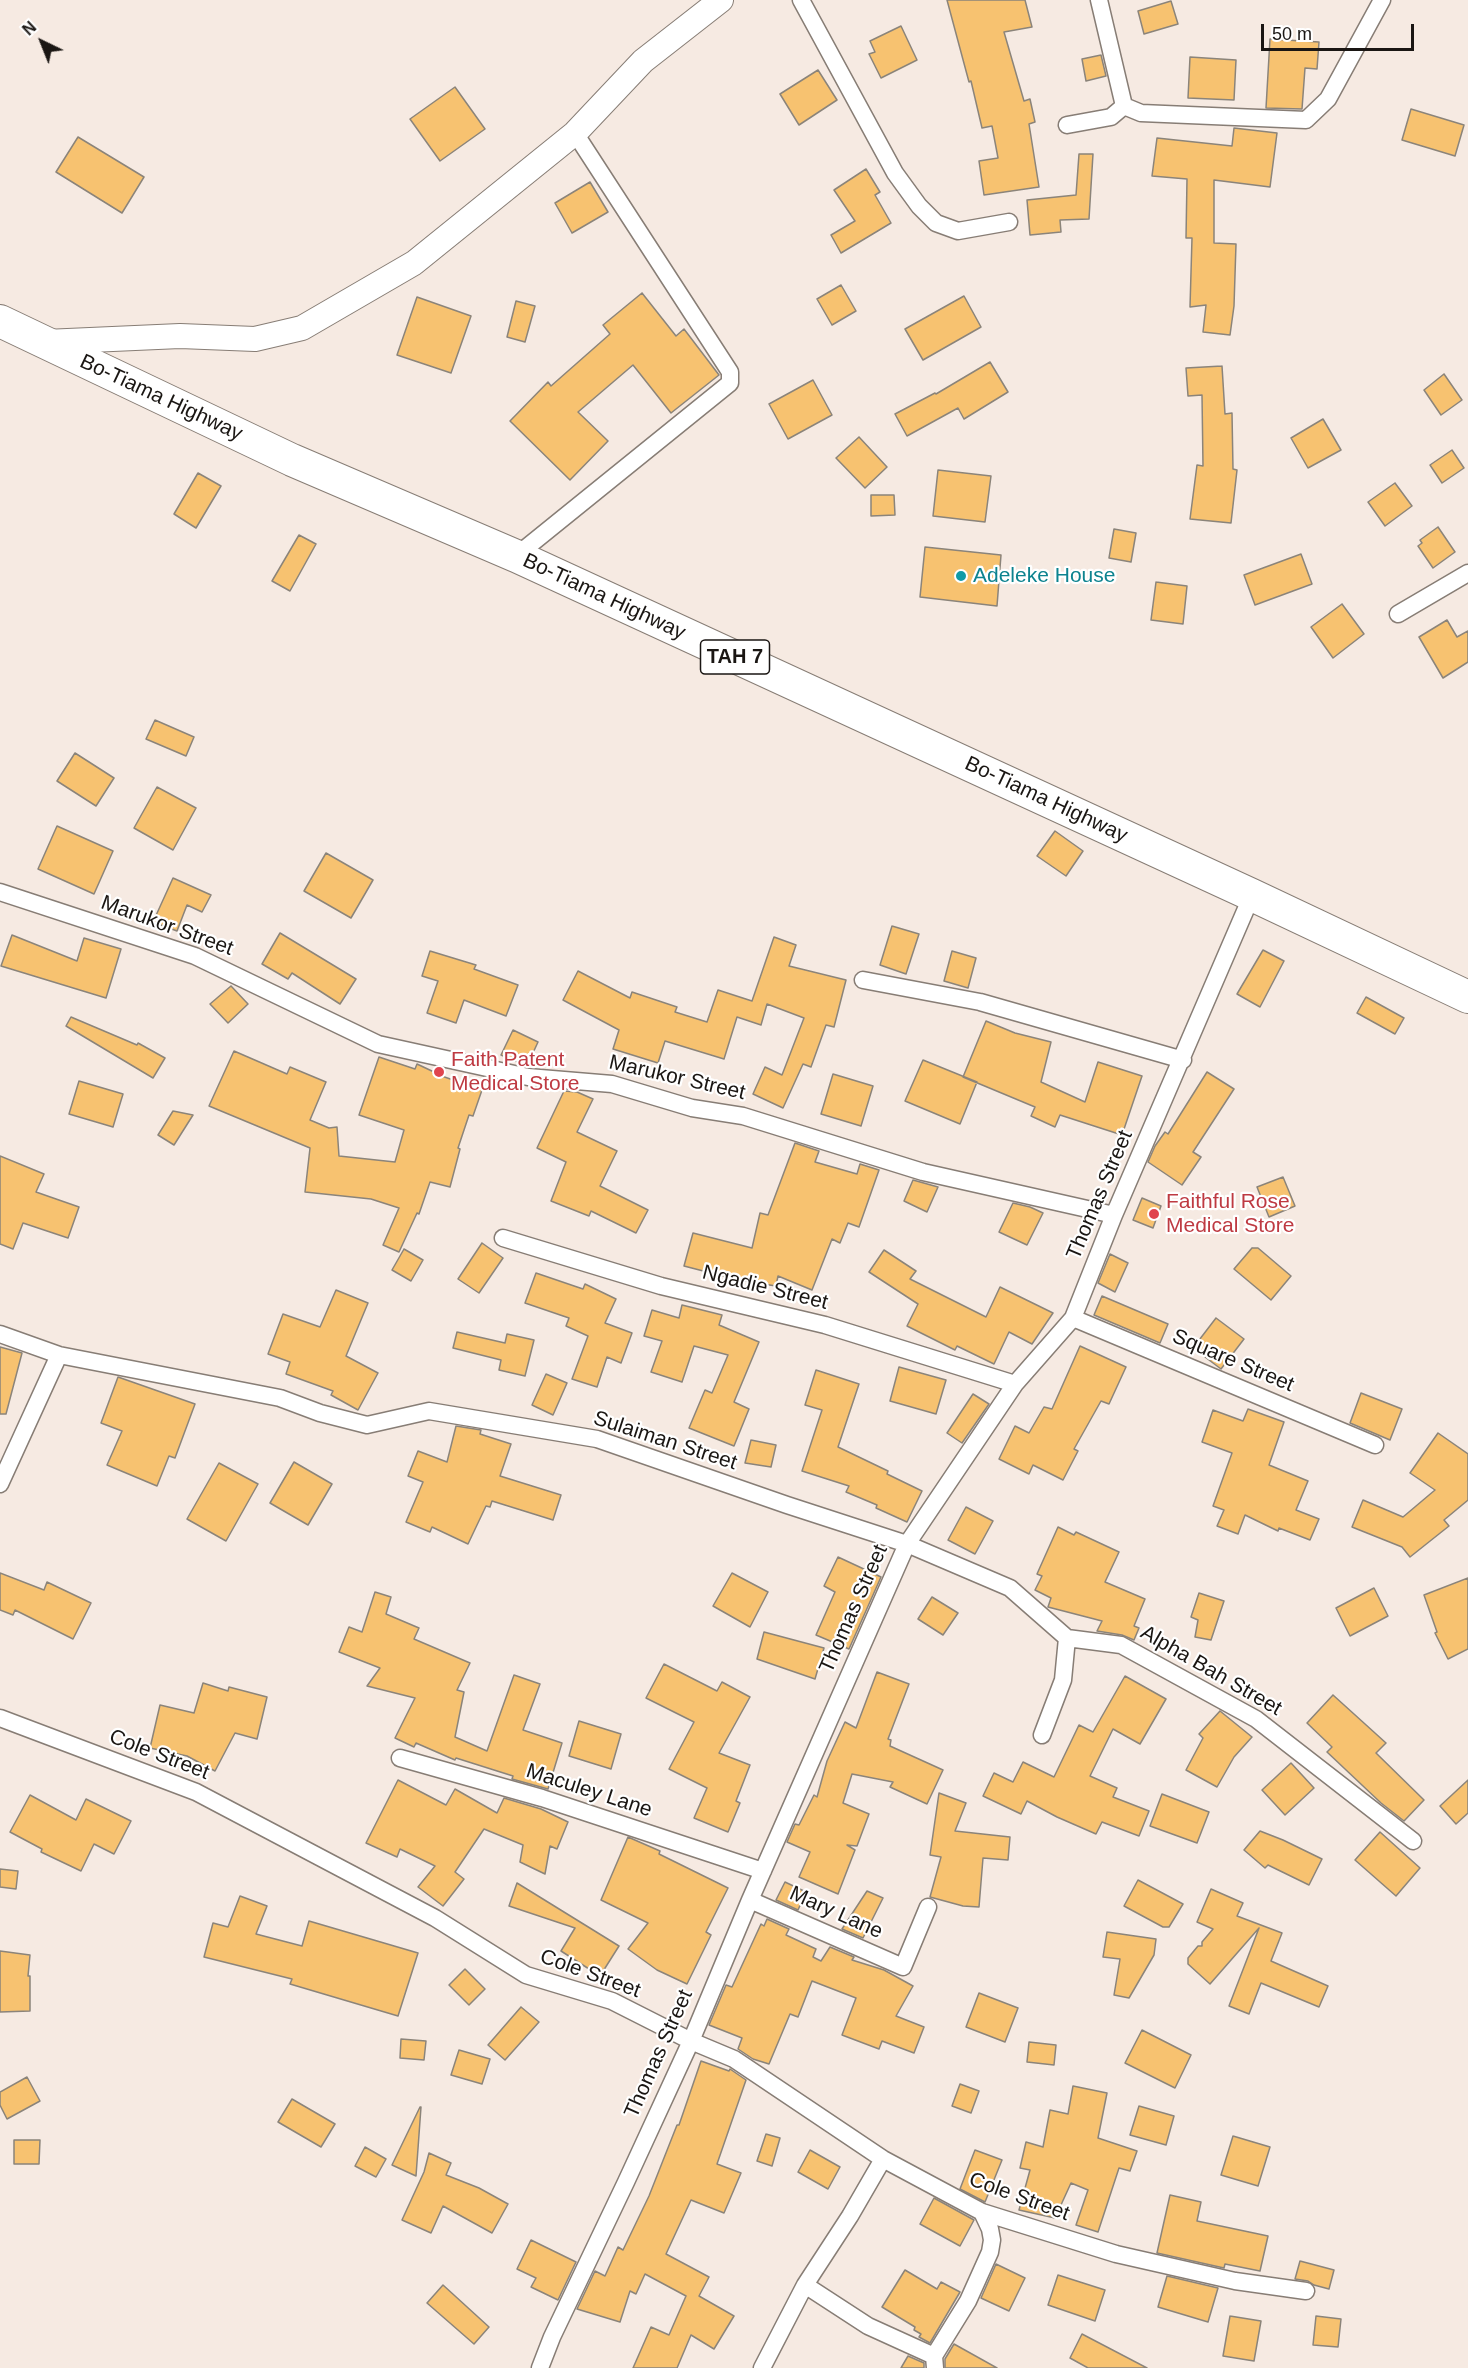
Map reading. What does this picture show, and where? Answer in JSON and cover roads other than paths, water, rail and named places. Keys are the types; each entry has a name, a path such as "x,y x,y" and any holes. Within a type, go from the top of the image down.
{"highway":[{"name":"Bo-Tiama Highway","path":"0,321 292,460 516,556 1468,997"}],"street":[{"path":"43,342 180,336 255,339 302,328 414,263 575,133 643,61 721,0"},
{"path":"801,0 895,173 919,206 936,222 958,231 1009,222"},
{"path":"1099,0 1124,106"},
{"path":"1124,106 1141,113 1306,120 1328,99 1382,0"},
{"path":"1067,125 1111,117 1124,106"},
{"path":"516,556 730,383 730,372 575,133"},
{"path":"1398,614 1468,573"},
{"name":"Marukor Street","path":"0,892 195,956 378,1044 528,1077 612,1084 692,1108 743,1116 922,1172 1114,1215"},
{"name":"Thomas Street","path":"540,2368 552,2337 691,2041 750,1900 907,1544 1015,1384 1073,1318 1114,1215 1183,1060 1252,895"},
{"path":"863,980 980,1002 1183,1060"},
{"name":"Ngadie Street","path":"503,1238 661,1286 825,1325 1015,1384"},
{"name":"Square Street","path":"1073,1318 1375,1445"},
{"path":"0,1334 59,1355 0,1484"},
{"name":"Sulaiman Street","path":"59,1355 280,1398 320,1413 367,1425 429,1411 597,1439 776,1502 907,1544"},
{"path":"907,1544 1010,1588 1067,1638 1063,1680 1042,1735"},
{"name":"Alpha Bah Street","path":"1067,1638 1121,1645 1256,1719 1413,1841"},
{"name":"Cole Street","path":"0,1718 196,1792 435,1918 526,1976 612,2001 691,2041 734,2058 883,2159 982,2212 1116,2254 1235,2281 1306,2291"},
{"name":"Maculey Lane","path":"400,1758 542,1798 763,1871"},
{"name":"Mary Lane","path":"750,1900 903,1967 928,1908"},
{"path":"762,2368 806,2285 883,2159"},
{"path":"806,2285 868,2326 935,2362 968,2301 990,2252 992,2240 990,2229 982,2212"}],"place":[{"name":"Adeleke House","path":"961,576"},
{"name":"Faith Patent Medical Store","path":"439,1072"},
{"name":"Faithful Rose Medical Store","path":"1154,1214"}]}
